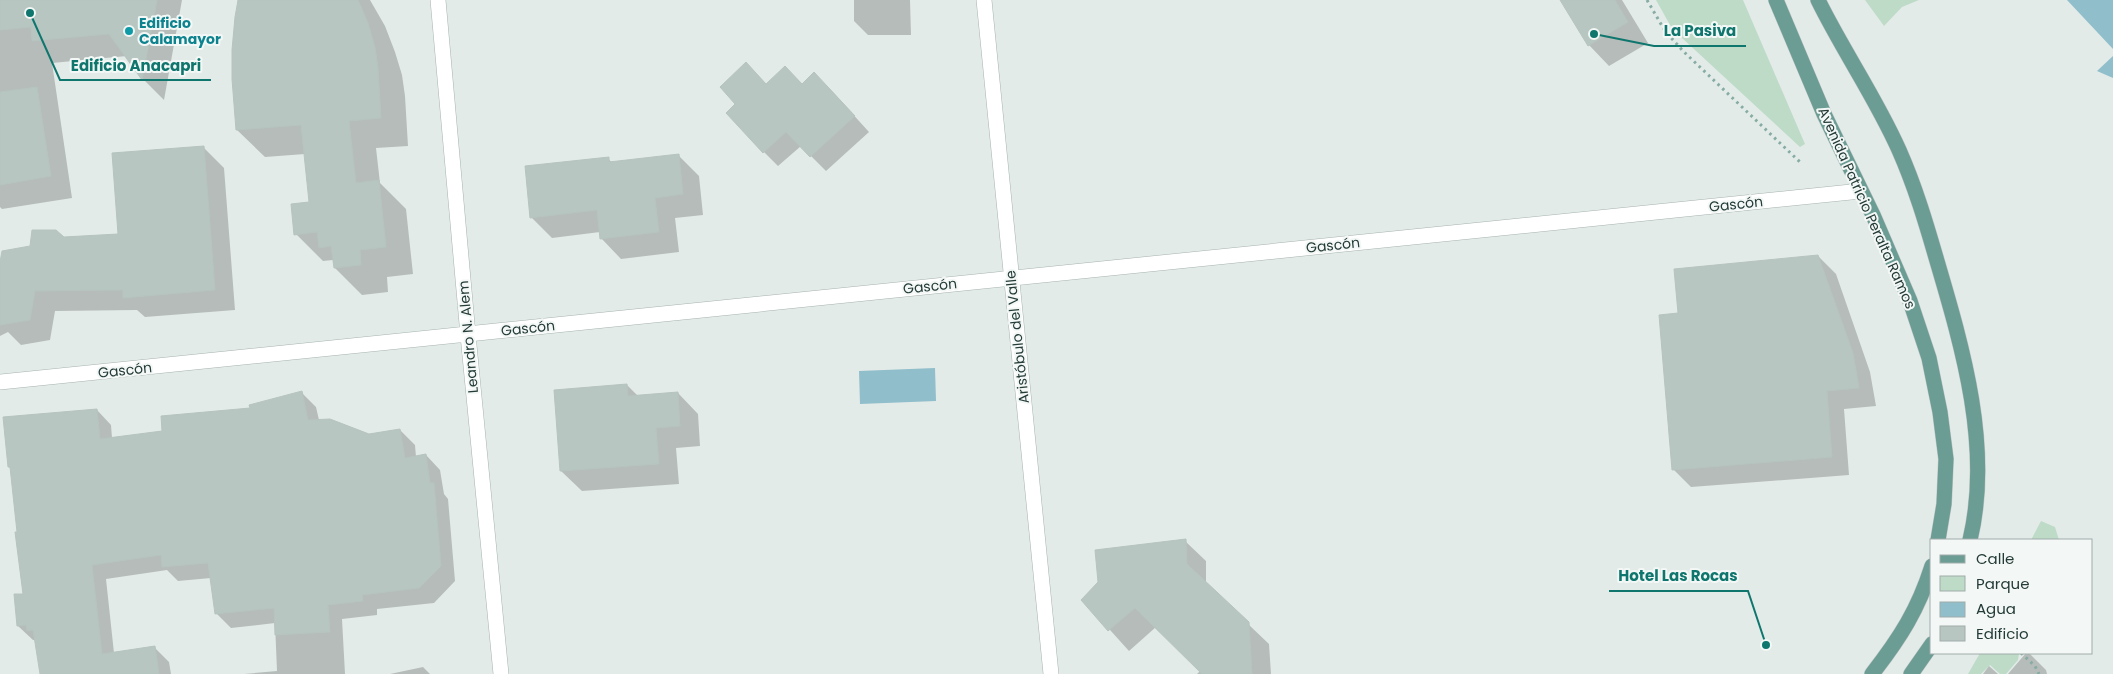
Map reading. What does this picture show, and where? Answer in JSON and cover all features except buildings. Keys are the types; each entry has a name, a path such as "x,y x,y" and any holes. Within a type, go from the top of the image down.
{"main road":[{"name":"Avenida Patricio Peralta Ramos","path":"1776,0 1821,106 1861,190 1910,301 1929,358 1940,412 1946,459 1944,504 1938,539"},
{"path":"1818,0 1873,97 1899,149 1922,212 1953,315 1969,389 1977,447 1978,488 1970,539"},
{"path":"1872,674 1900,638 1924,591 1930,572"},
{"path":"1912,674 1930,647"}],"street":[{"name":"Leandro N. Alem","path":"438,0 501,674"},
{"name":"Aristóbulo del Valle","path":"984,0 1051,674"},
{"name":"Gascón","path":"0,382 1861,190"}],"path":[{"path":"1647,0 1665,31 1683,51 1801,163"},
{"path":"2022,654 2035,666 2039,674"}],"green space":[{"path":"1656,0 1743,0 1805,144 1800,147 1682,38 1670,25"},
{"path":"1865,0 1919,0 1902,7 1884,26"},
{"path":"2041,521 2055,527 2059,539 2032,539"},
{"path":"1979,654 2019,654 2018,660 2006,674 2000,674 1990,665 1981,674 1968,674"}],"water":[{"path":"2067,0 2113,0 2113,49"},
{"path":"2113,56 2113,78 2097,71"},
{"path":"935,368 936,401 860,404 859,371"}],"place":[{"name":"Edificio Anacapri","path":"30,13"},
{"name":"Edificio Calamayor","path":"129,31"},
{"name":"La Pasiva","path":"1594,34"},
{"name":"Hotel Las Rocas","path":"1766,645"}]}
